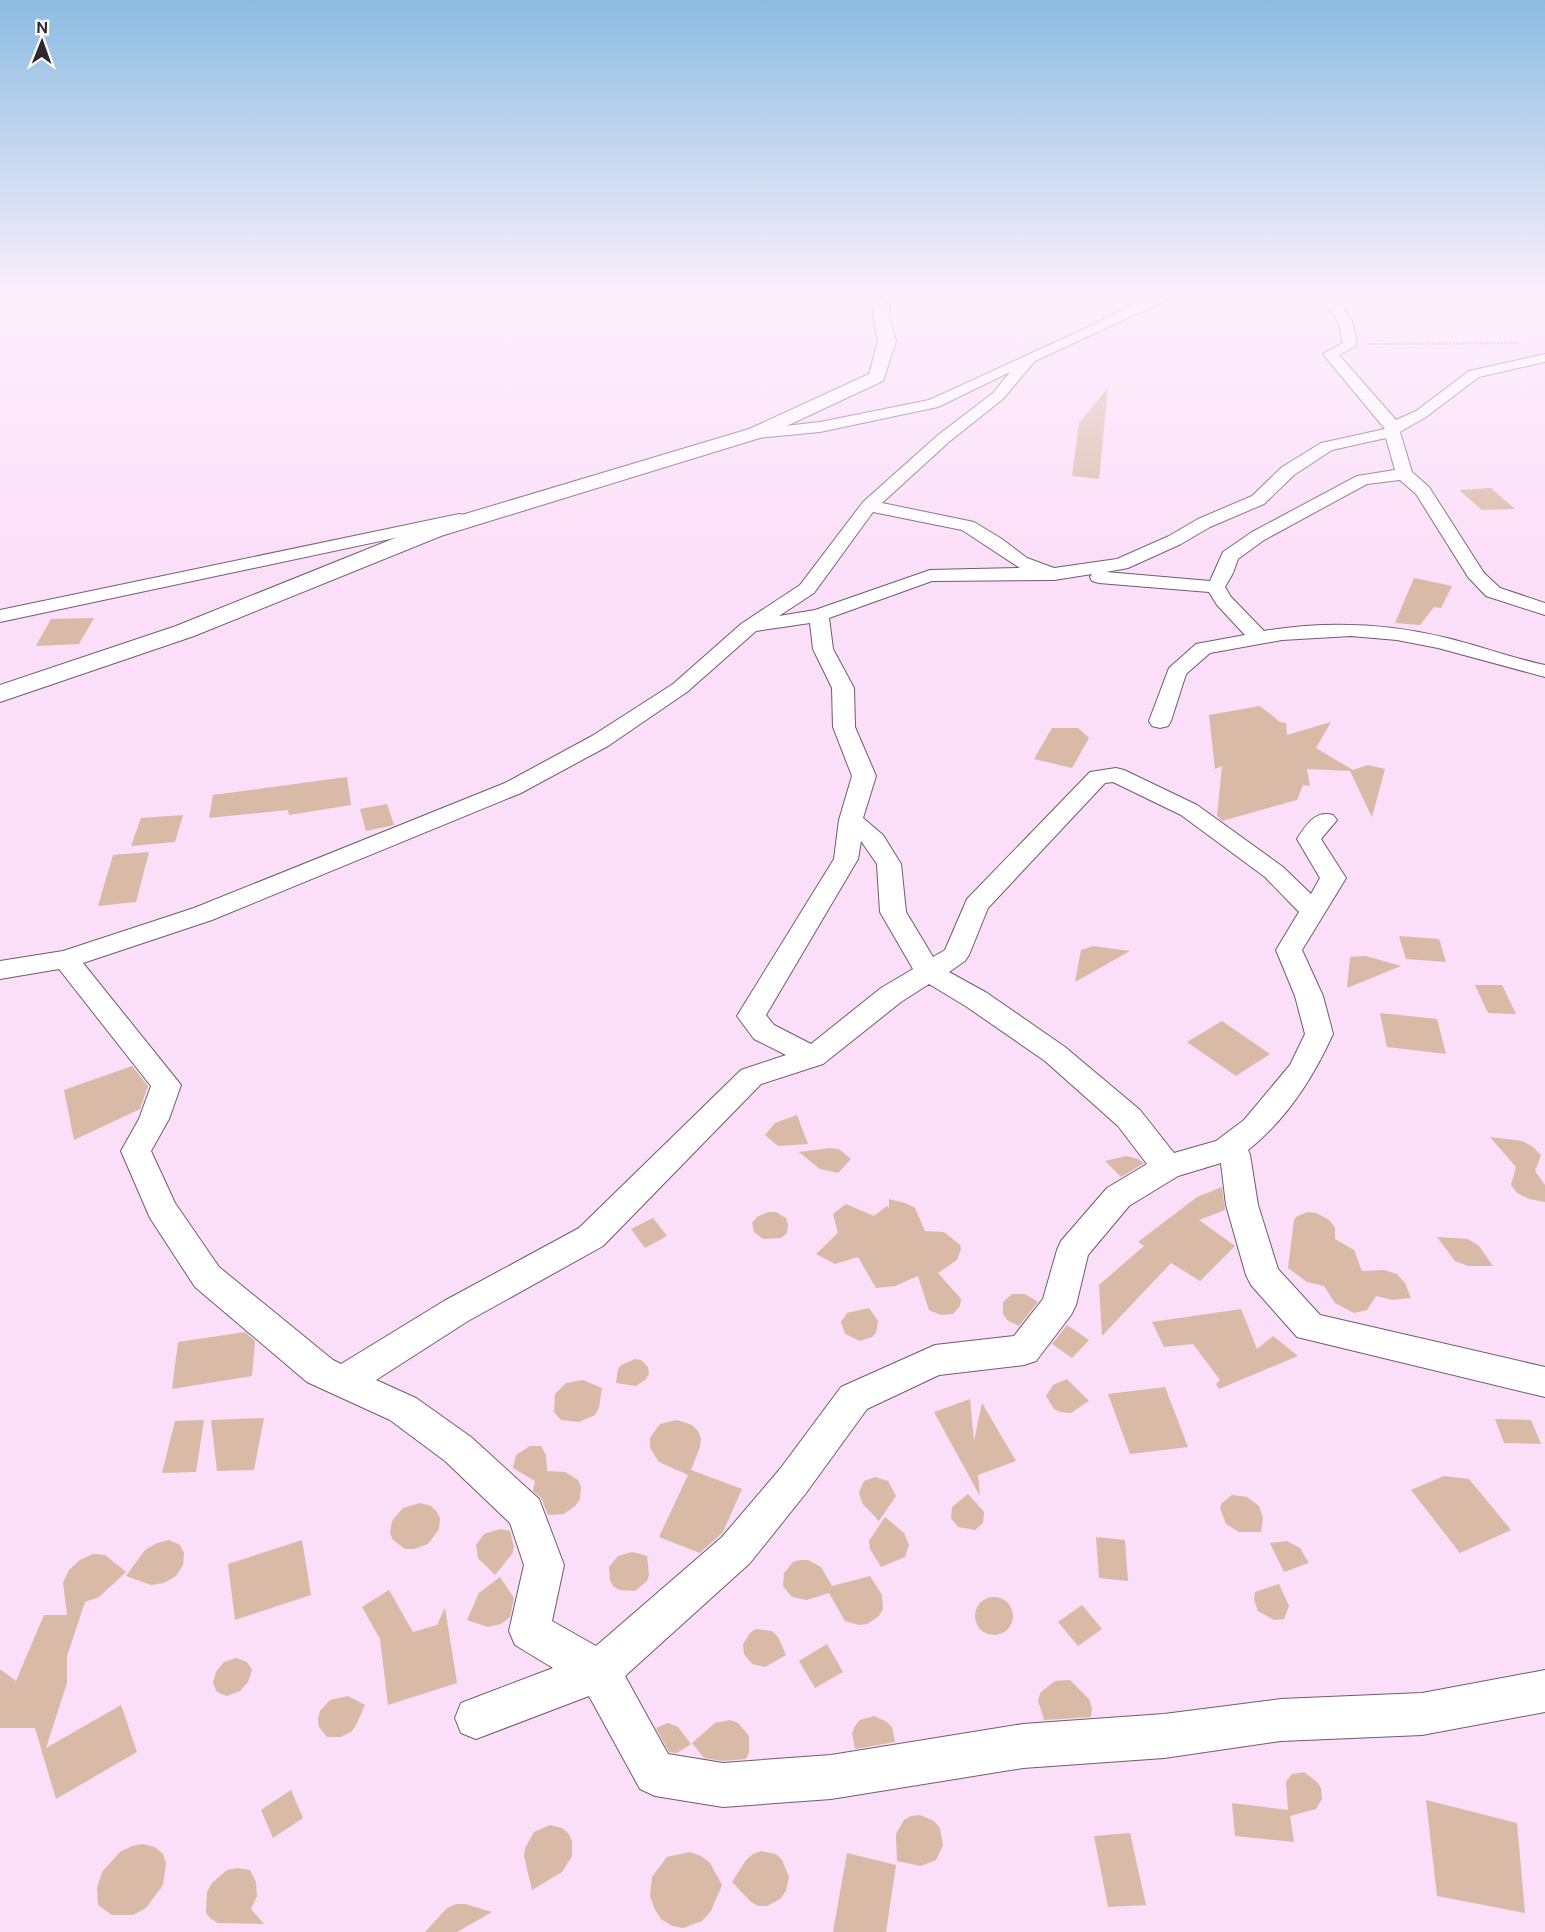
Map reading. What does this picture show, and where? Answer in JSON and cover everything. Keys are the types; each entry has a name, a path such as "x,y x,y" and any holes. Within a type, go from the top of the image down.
{"street":[{"path":"0,694 185,631 433,531 756,433 851,388"},
{"path":"756,433 820,428 933,404 966,388"},
{"path":"0,970 66,959 203,914 513,788 600,741 680,688 748,628 807,590 869,506 944,438 998,396 1005,388"},
{"path":"1358,388 1393,430 1404,474 1423,491 1477,577 1492,592 1545,609"},
{"path":"869,506 968,526 996,543 1020,562 1054,574 1121,564 1175,540 1204,523 1258,500 1279,483 1288,471 1327,446 1393,430 1421,414 1455,388"},
{"path":"1215,587 1224,573 1230,556 1258,536 1363,480 1404,474"},
{"path":"0,616 489,513"},
{"path":"748,628 819,615 930,576 1054,574 1167,581 1215,587"},
{"path":"1215,587 1224,601 1259,638"},
{"path":"813,1057 764,1032 751,1016 846,859 851,819 864,776 844,727 843,688 823,649 819,615"},
{"path":"1160,721 1176,672 1203,648 1299,630 1381,631 1442,642 1545,672"},
{"path":"343,1382 456,1311 591,1237 751,1077 813,1057 891,995 927,971 956,956 976,905 1098,777 1116,775 1189,810 1229,842 1275,872 1312,910"},
{"path":"851,819 874,840 889,864 893,912 927,971 977,1000 1055,1054 1129,1118 1167,1167"},
{"path":"476,1718 599,1671 736,1550 793,1482 854,1398 935,1360 1024,1350 1059,1305 1073,1250 1118,1197 1167,1167 1227,1149 1255,1128 1302,1070 1318,1034 1310,996 1289,950 1333,878 1309,839 1325,820"},
{"path":"66,959 166,1085 154,1119 136,1151 161,1209 207,1276 320,1371 403,1409 458,1449 525,1512 544,1565 529,1631 599,1671 655,1774 723,1785 831,1778 1023,1746 1164,1736 1281,1720 1422,1714 1545,1691"},
{"path":"1227,1149 1235,1155 1242,1204 1263,1275 1309,1327 1545,1382"}],"building":[{"path":"1108,388 1099,479 1072,476 1079,423"},
{"path":"1491,488 1515,509 1482,510 1459,490"},
{"path":"1414,578 1452,586 1441,608 1434,607 1420,625 1395,623"},
{"path":"94,618 79,644 36,646 51,619"},
{"path":"1260,706 1280,722 1286,723 1287,735 1331,722 1316,748 1353,770 1368,765 1385,769 1372,817 1350,771 1307,769 1310,786 1303,785 1297,800 1222,821 1217,816 1222,766 1215,769 1209,715"},
{"path":"1052,728 1078,728 1089,738 1072,768 1034,759"},
{"path":"347,777 351,805 289,815 288,810 209,818 213,795"},
{"path":"387,804 394,825 366,831 360,809"},
{"path":"183,815 175,842 131,846 141,818"},
{"path":"149,852 136,902 98,906 113,855"},
{"path":"1399,936 1439,939 1446,962 1406,959"},
{"path":"1093,946 1130,951 1075,982 1081,950"},
{"path":"1366,956 1401,966 1347,988 1350,957"},
{"path":"1475,985 1502,985 1516,1014 1488,1013"},
{"path":"1380,1013 1437,1019 1446,1054 1387,1047"},
{"path":"1222,1021 1270,1054 1236,1076 1187,1042"},
{"path":"132,1066 148,1086 140,1109 74,1140 64,1090"},
{"path":"797,1115 808,1144 778,1146 765,1135 775,1123"},
{"path":"1490,1137 1522,1141 1541,1155 1535,1171 1545,1185 1545,1202 1529,1199 1517,1193 1511,1185 1516,1167"},
{"path":"839,1149 851,1159 838,1173 820,1169 799,1152"},
{"path":"1126,1156 1144,1163 1121,1177 1105,1161"},
{"path":"1222,1187 1225,1210 1199,1220 1235,1246 1200,1281 1171,1263 1102,1336 1099,1285 1144,1246 1138,1242 1197,1197"},
{"path":"889,1199 915,1208 925,1231 944,1232 960,1245 957,1260 938,1273 961,1299 960,1306 953,1314 941,1315 929,1310 918,1276 895,1286 876,1288 858,1257 835,1264 816,1254 838,1233 833,1214 846,1204 874,1216 887,1206 889,1208"},
{"path":"768,1212 776,1212 786,1218 787,1233 781,1238 763,1239 754,1232 752,1223 757,1217"},
{"path":"1308,1212 1316,1213 1329,1220 1335,1228 1335,1239 1354,1250 1362,1271 1384,1270 1397,1274 1405,1283 1411,1298 1392,1300 1376,1296 1367,1310 1354,1313 1335,1303 1324,1286 1307,1282 1288,1268 1294,1220 1297,1216"},
{"path":"653,1218 667,1236 645,1248 631,1229"},
{"path":"1437,1237 1468,1239 1479,1246 1493,1266 1468,1266 1455,1261"},
{"path":"1012,1294 1025,1294 1038,1302 1019,1326 1007,1320 1003,1314 1003,1302"},
{"path":"869,1308 878,1321 876,1333 860,1341 845,1334 841,1322 847,1313"},
{"path":"1241,1309 1257,1349 1273,1336 1298,1356 1219,1389 1216,1384 1220,1380 1193,1344 1164,1347 1152,1322"},
{"path":"1067,1325 1089,1340 1072,1358 1052,1344"},
{"path":"245,1332 255,1341 252,1376 172,1389 178,1342"},
{"path":"635,1359 641,1360 648,1367 649,1374 645,1380 636,1386 616,1383 618,1369 621,1365"},
{"path":"1067,1379 1089,1401 1071,1413 1054,1409 1046,1396 1053,1385"},
{"path":"583,1380 602,1388 599,1408 595,1415 579,1422 561,1420 554,1412 555,1394 566,1383"},
{"path":"1165,1387 1188,1447 1130,1454 1108,1394"},
{"path":"970,1399 974,1441 982,1403 1016,1461 978,1475 980,1496 934,1412"},
{"path":"264,1418 254,1470 217,1471 211,1420"},
{"path":"1495,1419 1531,1420 1541,1444 1504,1443"},
{"path":"204,1420 196,1472 162,1473 175,1421"},
{"path":"677,1420 692,1425 701,1438 691,1470 742,1489 723,1532 700,1553 659,1537 688,1475 659,1462 650,1448 650,1438 660,1424"},
{"path":"530,1446 541,1446 546,1455 547,1471 565,1472 578,1480 581,1487 580,1499 564,1514 548,1515 541,1498 533,1491 535,1481 513,1468 516,1455"},
{"path":"1444,1476 1469,1479 1511,1530 1460,1553 1411,1490"},
{"path":"875,1477 888,1481 896,1496 879,1521 862,1503 859,1492 864,1481"},
{"path":"968,1494 984,1512 983,1523 975,1530 958,1527 951,1518 952,1507"},
{"path":"1232,1495 1247,1497 1259,1506 1263,1518 1261,1532 1239,1532 1226,1524 1220,1508 1222,1503"},
{"path":"420,1503 431,1506 436,1511 440,1518 439,1529 428,1544 414,1549 405,1549 393,1540 390,1533 392,1521 403,1508"},
{"path":"885,1517 904,1533 909,1545 905,1557 881,1567 870,1549 869,1541"},
{"path":"500,1529 510,1531 514,1547 512,1554 495,1575 478,1558 476,1545 484,1534"},
{"path":"1096,1537 1125,1540 1128,1581 1099,1578"},
{"path":"169,1540 180,1545 184,1553 183,1565 176,1576 164,1583 151,1585 126,1576 145,1550 157,1543"},
{"path":"302,1540 311,1595 235,1620 228,1564"},
{"path":"1287,1541 1300,1548 1309,1563 1284,1572 1270,1543"},
{"path":"632,1552 647,1556 649,1575 647,1581 635,1591 619,1590 610,1580 609,1567 618,1556"},
{"path":"93,1554 105,1555 126,1572 99,1597 85,1602 67,1656 67,1683 46,1748 121,1705 137,1752 56,1799 35,1728 0,1728 0,1669 16,1681 44,1615 67,1615 63,1583 69,1570 80,1560"},
{"path":"808,1560 821,1567 832,1586 870,1576 882,1595 883,1609 879,1616 867,1624 859,1625 845,1621 829,1593 807,1600 792,1597 783,1586 784,1573 793,1562"},
{"path":"500,1577 514,1598 510,1617 501,1624 488,1627 467,1620 479,1593"},
{"path":"1279,1584 1289,1606 1284,1619 1274,1620 1258,1611 1254,1600 1255,1592"},
{"path":"389,1590 413,1632 437,1625 445,1608 457,1683 388,1705 380,1639 362,1607"},
{"path":"994,1597 1001,1598 1007,1603 1012,1609 1012,1623 1007,1629 1001,1634 994,1635 987,1634 981,1629 976,1623 975,1616 976,1609 981,1603 987,1598"},
{"path":"1082,1605 1102,1629 1078,1646 1058,1622"},
{"path":"756,1629 772,1631 778,1637 786,1655 765,1667 752,1664 744,1654 743,1644 750,1633"},
{"path":"827,1644 843,1672 815,1688 799,1661"},
{"path":"236,1658 247,1662 252,1670 248,1682 240,1691 227,1696 217,1692 213,1683 216,1672 224,1662"},
{"path":"1070,1680 1089,1699 1092,1708 1091,1717 1044,1720 1038,1700 1041,1692 1055,1681"},
{"path":"348,1696 365,1705 356,1725 352,1731 341,1737 327,1737 319,1727 320,1711 330,1700"},
{"path":"874,1716 892,1727 895,1742 855,1749 852,1733 855,1726 860,1720"},
{"path":"730,1720 738,1723 749,1736 749,1753 746,1759 723,1761 704,1758 692,1743 715,1723"},
{"path":"668,1723 678,1727 691,1744 677,1753 669,1752 656,1728"},
{"path":"1304,1772 1321,1788 1322,1799 1316,1809 1290,1816 1294,1842 1235,1836 1232,1803 1288,1810 1286,1782 1292,1774"},
{"path":"291,1790 303,1818 273,1838 261,1810"},
{"path":"1426,1800 1517,1823 1525,1913 1437,1896"},
{"path":"920,1815 934,1821 940,1828 943,1845 936,1860 921,1866 897,1861 896,1834 904,1820"},
{"path":"550,1825 562,1828 568,1833 572,1841 572,1856 562,1872 532,1890 524,1856 525,1848 534,1832"},
{"path":"1130,1833 1146,1905 1108,1907 1094,1836"},
{"path":"143,1844 155,1847 163,1854 166,1864 163,1885 146,1908 133,1915 112,1915 98,1905 97,1888 102,1872 120,1852"},
{"path":"761,1851 776,1854 782,1860 789,1877 786,1891 780,1899 767,1906 758,1906 751,1902 732,1882 746,1860"},
{"path":"690,1852 710,1863 722,1885 711,1911 702,1921 683,1928 672,1926 661,1919 650,1896 652,1877 667,1857"},
{"path":"847,1853 896,1865 886,1932 833,1932"},
{"path":"237,1868 250,1870 256,1882 257,1896 251,1909 264,1924 218,1923 206,1913 207,1892 212,1883 227,1870"},
{"path":"456,1904 465,1904 492,1912 457,1932 425,1932 447,1908"}]}
